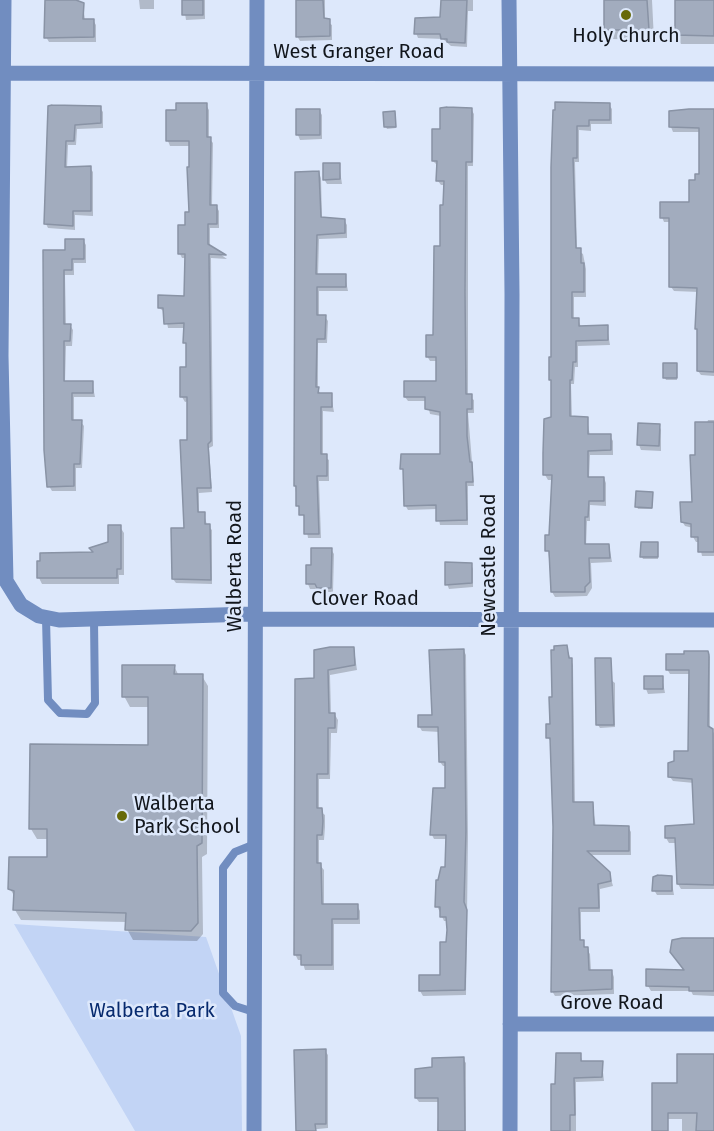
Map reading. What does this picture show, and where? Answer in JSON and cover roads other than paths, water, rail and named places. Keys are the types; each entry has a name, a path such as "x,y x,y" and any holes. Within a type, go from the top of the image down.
{"street":[{"path":"2,73 4,0"},
{"name":"Walberta Road","path":"254,1131 257,619 256,0"},
{"name":"Newcastle Road","path":"509,0 512,294 510,1131"},
{"name":"West Granger Road","path":"2,73 714,74"},
{"name":"Clover Road","path":"2,73 1,356 6,581 21,605 46,618 94,620 250,614 257,619 714,620"},
{"name":"Grove Road","path":"510,1024 714,1024"}],"lane":[{"path":"46,618 48,700 60,714 87,714 95,702 94,620"},
{"path":"254,1012 235,1006 223,993 223,868 235,852 255,843"}],"place":[{"name":"Holy church","path":"626,15"},
{"name":"Walberta Park School","path":"122,816"}],"park label":[{"name":"Walberta Park","path":"152,1011"}]}
